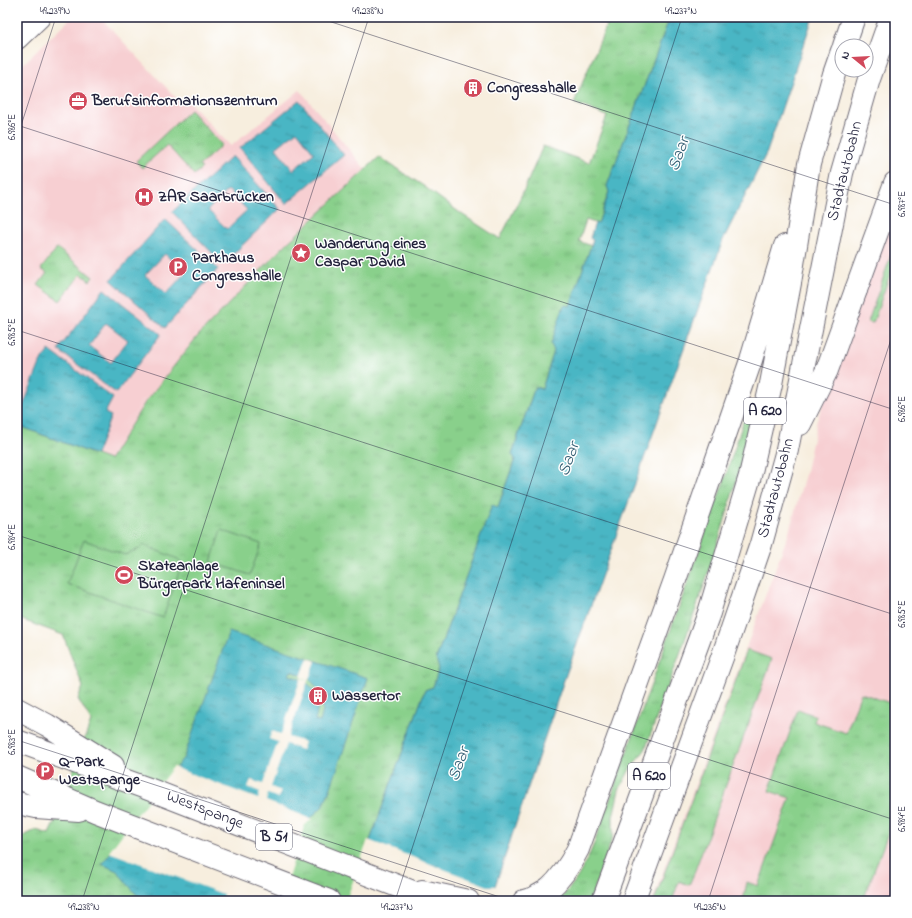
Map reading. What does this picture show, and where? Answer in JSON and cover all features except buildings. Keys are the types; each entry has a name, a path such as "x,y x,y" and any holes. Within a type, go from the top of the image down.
{"main road":[{"path":"17,38 40,17"},
{"path":"847,38 854,17"},
{"name":"Stadtautobahn","path":"633,901 724,655 761,544 787,450 842,173 869,79 891,17"},
{"name":"Stadtautobahn","path":"603,901 707,620 750,476 771,384 790,283 809,164 834,74"},
{"path":"524,901 534,898 548,890 557,882 569,866 578,849 675,580 751,360 809,164"},
{"path":"787,450 827,370 895,183"},
{"path":"17,709 82,746 146,788"},
{"name":"Westspange","path":"17,741 146,788 436,901"},
{"path":"17,777 94,811"},
{"path":"17,802 36,807 94,811"},
{"name":"B 51","path":"94,811 329,901"},
{"path":"401,887 468,901"}],"shaded area":[{"path":"72,17 100,17 179,101 189,102 231,146 300,90 366,170 280,250 197,337 146,401 109,460 17,425 17,70"},
{"path":"895,202 895,901 652,901 789,532 806,471 817,420"}],"green space":[{"path":"610,17 670,17 607,186 609,191 598,224 586,220 579,241 591,246 570,307 564,305 554,351 542,389 535,387 512,454 515,459 498,507 492,506 436,659 439,668 433,687 425,690 348,901 17,901 17,839 36,830 49,834 91,721 78,699 83,687 63,635 17,618 17,425 109,460 146,401 197,337 280,250 379,157 500,239 524,190 543,146 589,163 607,116 574,103"},
{"path":"190,110 222,145 199,166 202,168 194,175 167,145 142,168 136,161"},
{"path":"57,248 93,277 90,281 81,274 60,301 38,285 47,273 41,269"},
{"path":"892,252 895,254 895,260 873,323 868,322"},
{"path":"748,407 753,408 732,495 719,539 691,624 645,750 630,769 619,790 613,817 613,836 590,901 556,901 574,882 583,868 594,844 724,481"},
{"path":"221,530 261,544 250,575 211,562"},
{"name":"Skateanlage Bürgerpark Hafeninsel","path":"84,540 125,555 141,548 143,545 178,559 181,562 181,566 163,618 67,584"},
{"path":"747,650 772,659 693,876 689,885 679,881 672,901 654,901"},
{"path":"895,689 895,814 863,901 743,901 747,882 758,886 790,798 769,791 798,709 816,716 814,722 846,733 861,693 890,703"}],"water":[{"name":"Saar","path":"670,17 813,17 767,152 723,240 563,683 490,901 348,901 425,690 433,687 439,668 436,659 492,505 498,507 515,459 512,454 535,387 542,389 554,351 551,344 564,305 570,306 593,240 590,238 595,223 598,224 609,192 607,186"},
{"path":"299,100 344,155 286,204 240,148","holes":["297,131 314,153 293,170 276,148"]},
{"path":"232,156 280,209 223,264 172,212","holes":["228,190 247,210 227,229 208,210"]},
{"path":"165,219 218,269 165,328 111,280","holes":["165,254 185,273 166,294 145,275"]},
{"path":"104,289 161,334 116,393 58,350","holes":["106,323 128,340 111,363 89,346"]},
{"path":"49,350 113,398 105,413 111,416 96,455 17,425 17,421 41,361"},
{"path":"229,632 368,678 330,790 322,807 303,825 279,901 146,901 135,893 117,871 102,864 184,757","holes":["291,671 309,678 318,689 322,700 323,711 320,722 315,721 317,700 314,691 305,682 289,675"]}],"pier":[{"path":"308,658 316,661 308,681 301,677"},
{"path":"301,678 308,681 288,737 305,742 302,750 286,744 271,787 281,791 278,798 268,794 266,801 312,819 304,826 281,901 241,901 232,897 230,901 222,901 223,894 109,852 173,767 258,799 260,792 248,787 251,780 263,784 278,742 269,739 272,731 281,734"},
{"path":"368,840 488,886 497,886 492,901 346,901"}],"place":[{"name":"Congresshalle","path":"473,88"},
{"name":"Berufsinformationszentrum","path":"78,101"},
{"name":"ZAR Saarbrücken","path":"144,197"},
{"name":"Wanderung eines Caspar David","path":"301,253"},
{"name":"Parkhaus Congresshalle","path":"178,267"},
{"name":"Skateanlage Bürgerpark Hafeninsel","path":"124,575"},
{"name":"Wassertor","path":"318,696"},
{"name":"Q-Park Westspange","path":"45,771"}]}
